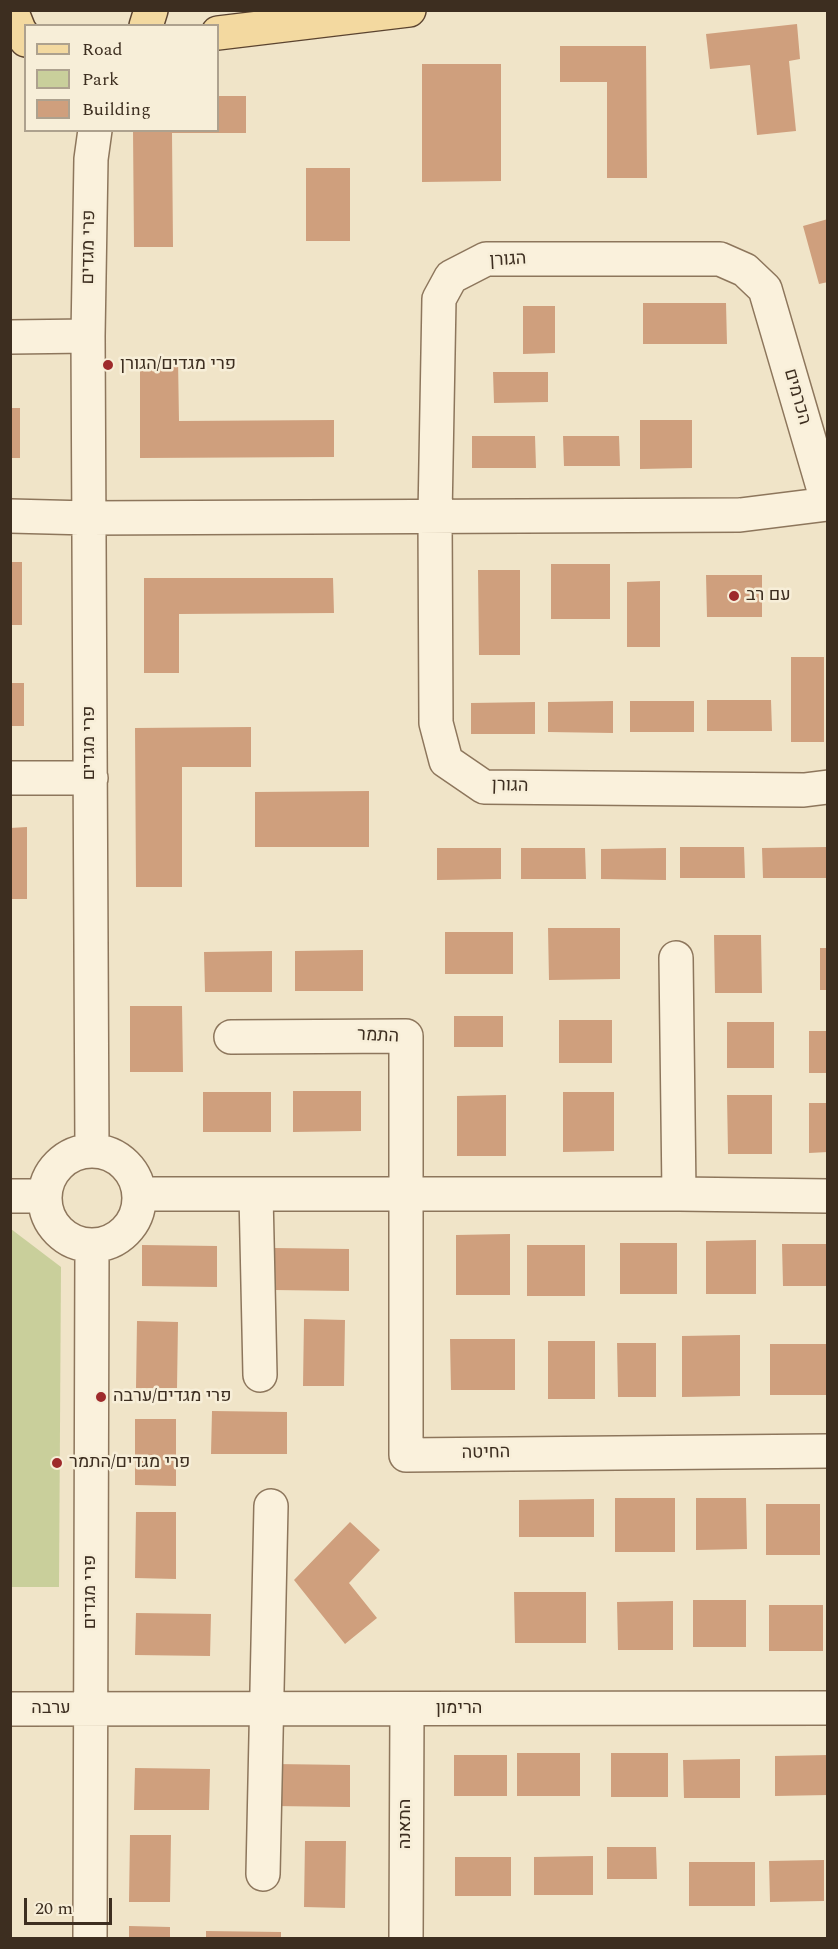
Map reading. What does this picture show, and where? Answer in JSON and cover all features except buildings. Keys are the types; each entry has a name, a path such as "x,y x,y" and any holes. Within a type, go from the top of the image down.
{"main road":[{"path":"11,10 24,37"},
{"path":"219,33 409,10"}],"street":[{"name":"פרי מגדים","path":"91,140 88,336 92,1150"},
{"name":"הגורן","path":"765,289 745,270 720,260 486,260 451,277 439,299 435,516 436,723 446,761 484,787 804,790 828,787"},
{"name":"הכרמים","path":"765,289 828,504"},
{"path":"10,337 88,336"},
{"path":"10,516 90,518 740,515 828,504"},
{"path":"10,778 90,778"},
{"path":"676,958 679,1194"},
{"name":"התמר","path":"231,1037 406,1036 406,1194"},
{"path":"92,1150 119,1159 133,1174 140,1194 138,1210 132,1224 121,1236 107,1243 92,1245 80,1244 58,1232 47,1214 44,1196 47,1182 54,1169 65,1159 92,1150"},
{"path":"140,1194 828,1196"},
{"path":"256,1194 260,1375"},
{"name":"החיטה","path":"406,1194 406,1455 828,1451"},
{"path":"10,1196 44,1196"},
{"name":"פרי מגדים","path":"90,1938 92,1245"},
{"path":"263,1874 271,1506"},
{"name":"ערבה","path":"10,1709 91,1708"},
{"name":"הרימון","path":"91,1708 828,1708"},
{"name":"התאנה","path":"406,1709 406,1938"}],"green space":[{"path":"11,1229 61,1267 59,1587 11,1587"}],"place":[{"name":"פרי מגדים/הגורן","path":"108,365"},
{"name":"עם רב","path":"734,596"},
{"name":"פרי מגדים/ערבה","path":"101,1397"},
{"name":"פרי מגדים/התמר","path":"57,1463"}]}
